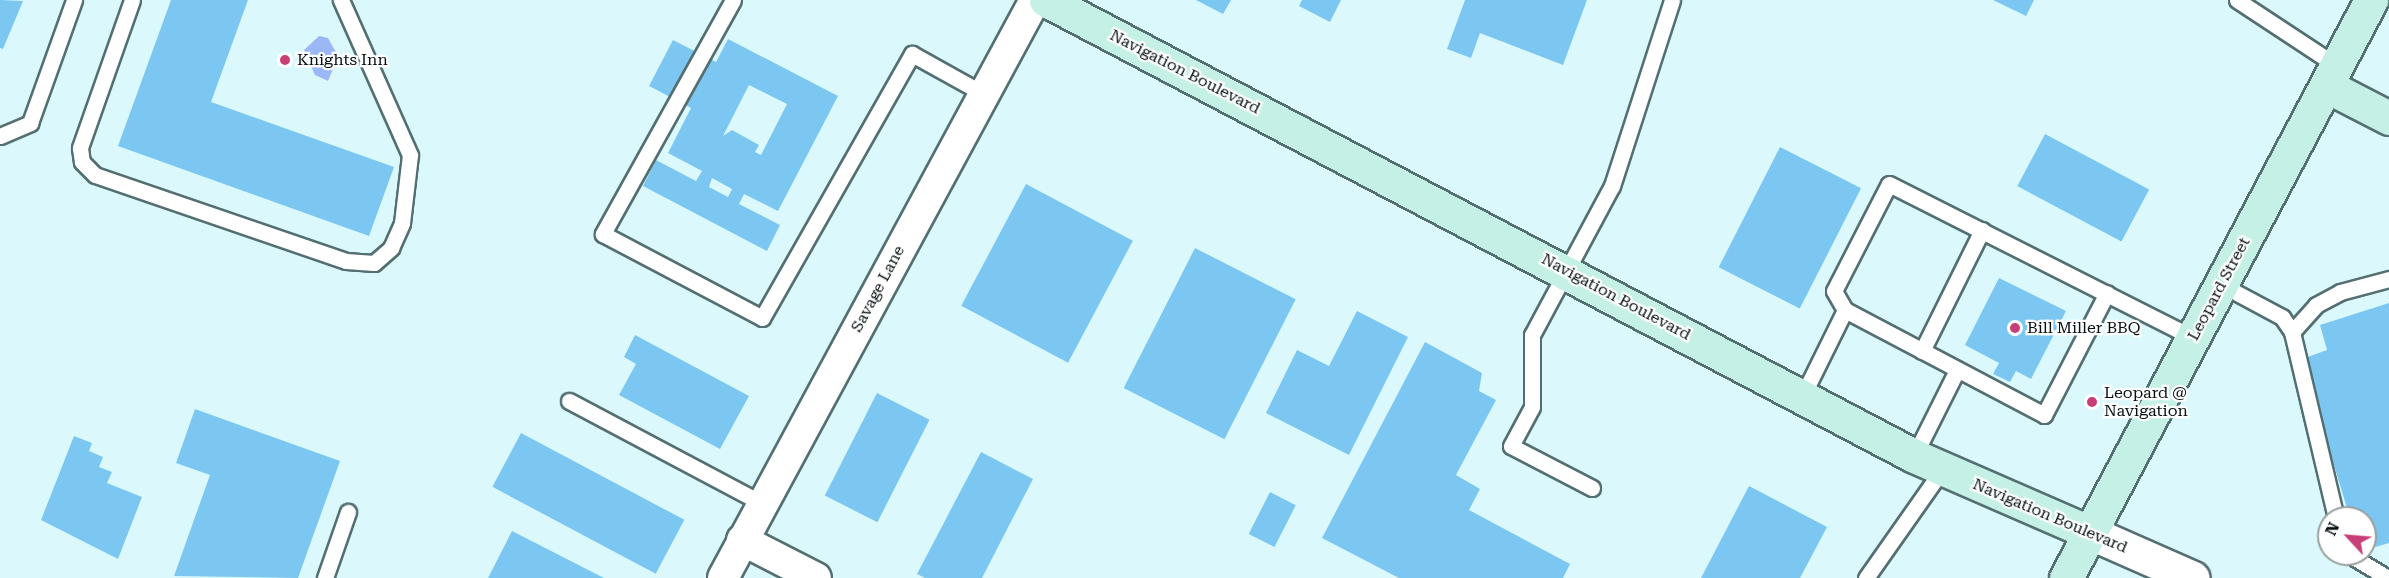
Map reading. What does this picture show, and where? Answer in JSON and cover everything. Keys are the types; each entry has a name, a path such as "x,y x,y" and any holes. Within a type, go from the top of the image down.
{"main road":[{"name":"Navigation Boulevard","path":"1046,0 1565,270 1928,463 2091,533"},
{"name":"Leopard Street","path":"2065,575 2091,533 2371,0"},
{"path":"2332,76 2389,118"}],"street":[{"name":"Savage Lane","path":"723,578 1035,0"},
{"name":"Navigation Boulevard","path":"2091,533 2175,574"},
{"path":"742,540 816,578"}],"lane":[{"path":"0,136 30,123 74,0"},
{"path":"132,0 80,148 82,162 95,175 346,261 374,263 391,248 402,223 410,154 341,0"},
{"path":"733,0 603,234 762,318 912,54 984,94"},
{"path":"1592,488 1511,446 1532,407 1532,335 1612,186 1672,0"},
{"path":"2237,0 2332,76"},
{"path":"2107,293 2044,416 1845,310 1834,291 1889,184 2107,293 2194,338"},
{"path":"1922,351 1982,230"},
{"path":"2292,332 2316,305 2340,292 2389,279"},
{"path":"2222,285 2282,317 2292,332 2333,506"},
{"path":"1802,397 1845,310"},
{"path":"1866,578 1928,463 1957,370"},
{"path":"569,401 762,503"},
{"path":"326,578 348,512"},
{"path":"2370,566 2388,576"}],"water":[{"path":"319,36 328,38 338,56 328,81 315,75 304,50"}],"building":[{"path":"0,0 23,1 3,49 0,48"},
{"path":"171,0 248,0 211,102 394,167 369,236 118,146"},
{"path":"1196,0 1231,0 1223,14"},
{"path":"1302,0 1341,0 1330,22 1299,6"},
{"path":"1465,0 1587,0 1563,65 1480,33 1471,58 1447,49"},
{"path":"1993,0 2034,0 2026,16"},
{"path":"728,39 838,96 778,211 744,194 739,204 780,225 767,251 643,186 656,160 696,181 702,171 668,153 691,108 649,86 673,40 716,62","holes":["749,85 787,104 761,155 755,152 759,145 732,130 723,136","712,178 732,189 728,197 709,187"]},
{"path":"2045,134 2149,189 2121,241 2017,186"},
{"path":"1780,147 1861,188 1800,309 1719,267"},
{"path":"1026,184 1133,241 1068,363 961,306"},
{"path":"1195,248 1296,299 1224,439 1124,388"},
{"name":"Bill Miller BBQ","path":"1999,278 2066,311 2031,379 2016,371 2010,382 1993,374 1999,363 1965,345"},
{"path":"2389,303 2389,543 2377,546 2377,506 2346,506 2302,359 2327,350 2320,325"},
{"path":"1357,311 1408,337 1349,455 1266,413 1297,350 1329,366"},
{"path":"635,335 749,396 720,449 619,395 636,364 624,357"},
{"path":"1425,342 1482,373 1479,391 1496,400 1456,475 1480,489 1469,510 1570,564 1563,578 1399,578 1322,538"},
{"path":"877,393 930,420 877,522 825,495"},
{"path":"195,409 340,461 298,578 174,576 210,475 176,463"},
{"path":"521,433 684,520 656,574 492,487"},
{"path":"74,436 92,443 89,451 103,457 99,467 112,472 107,483 142,497 118,559 41,520"},
{"path":"981,452 1033,479 982,578 925,578 917,574"},
{"path":"1749,486 1827,527 1800,578 1701,578"},
{"path":"1270,492 1296,505 1275,547 1249,534"},
{"path":"512,531 604,578 488,578"}],"place":[{"name":"Knights Inn","path":"285,60"},
{"name":"Bill Miller BBQ","path":"2015,328"},
{"name":"Leopard @ Navigation","path":"2092,402"}]}
